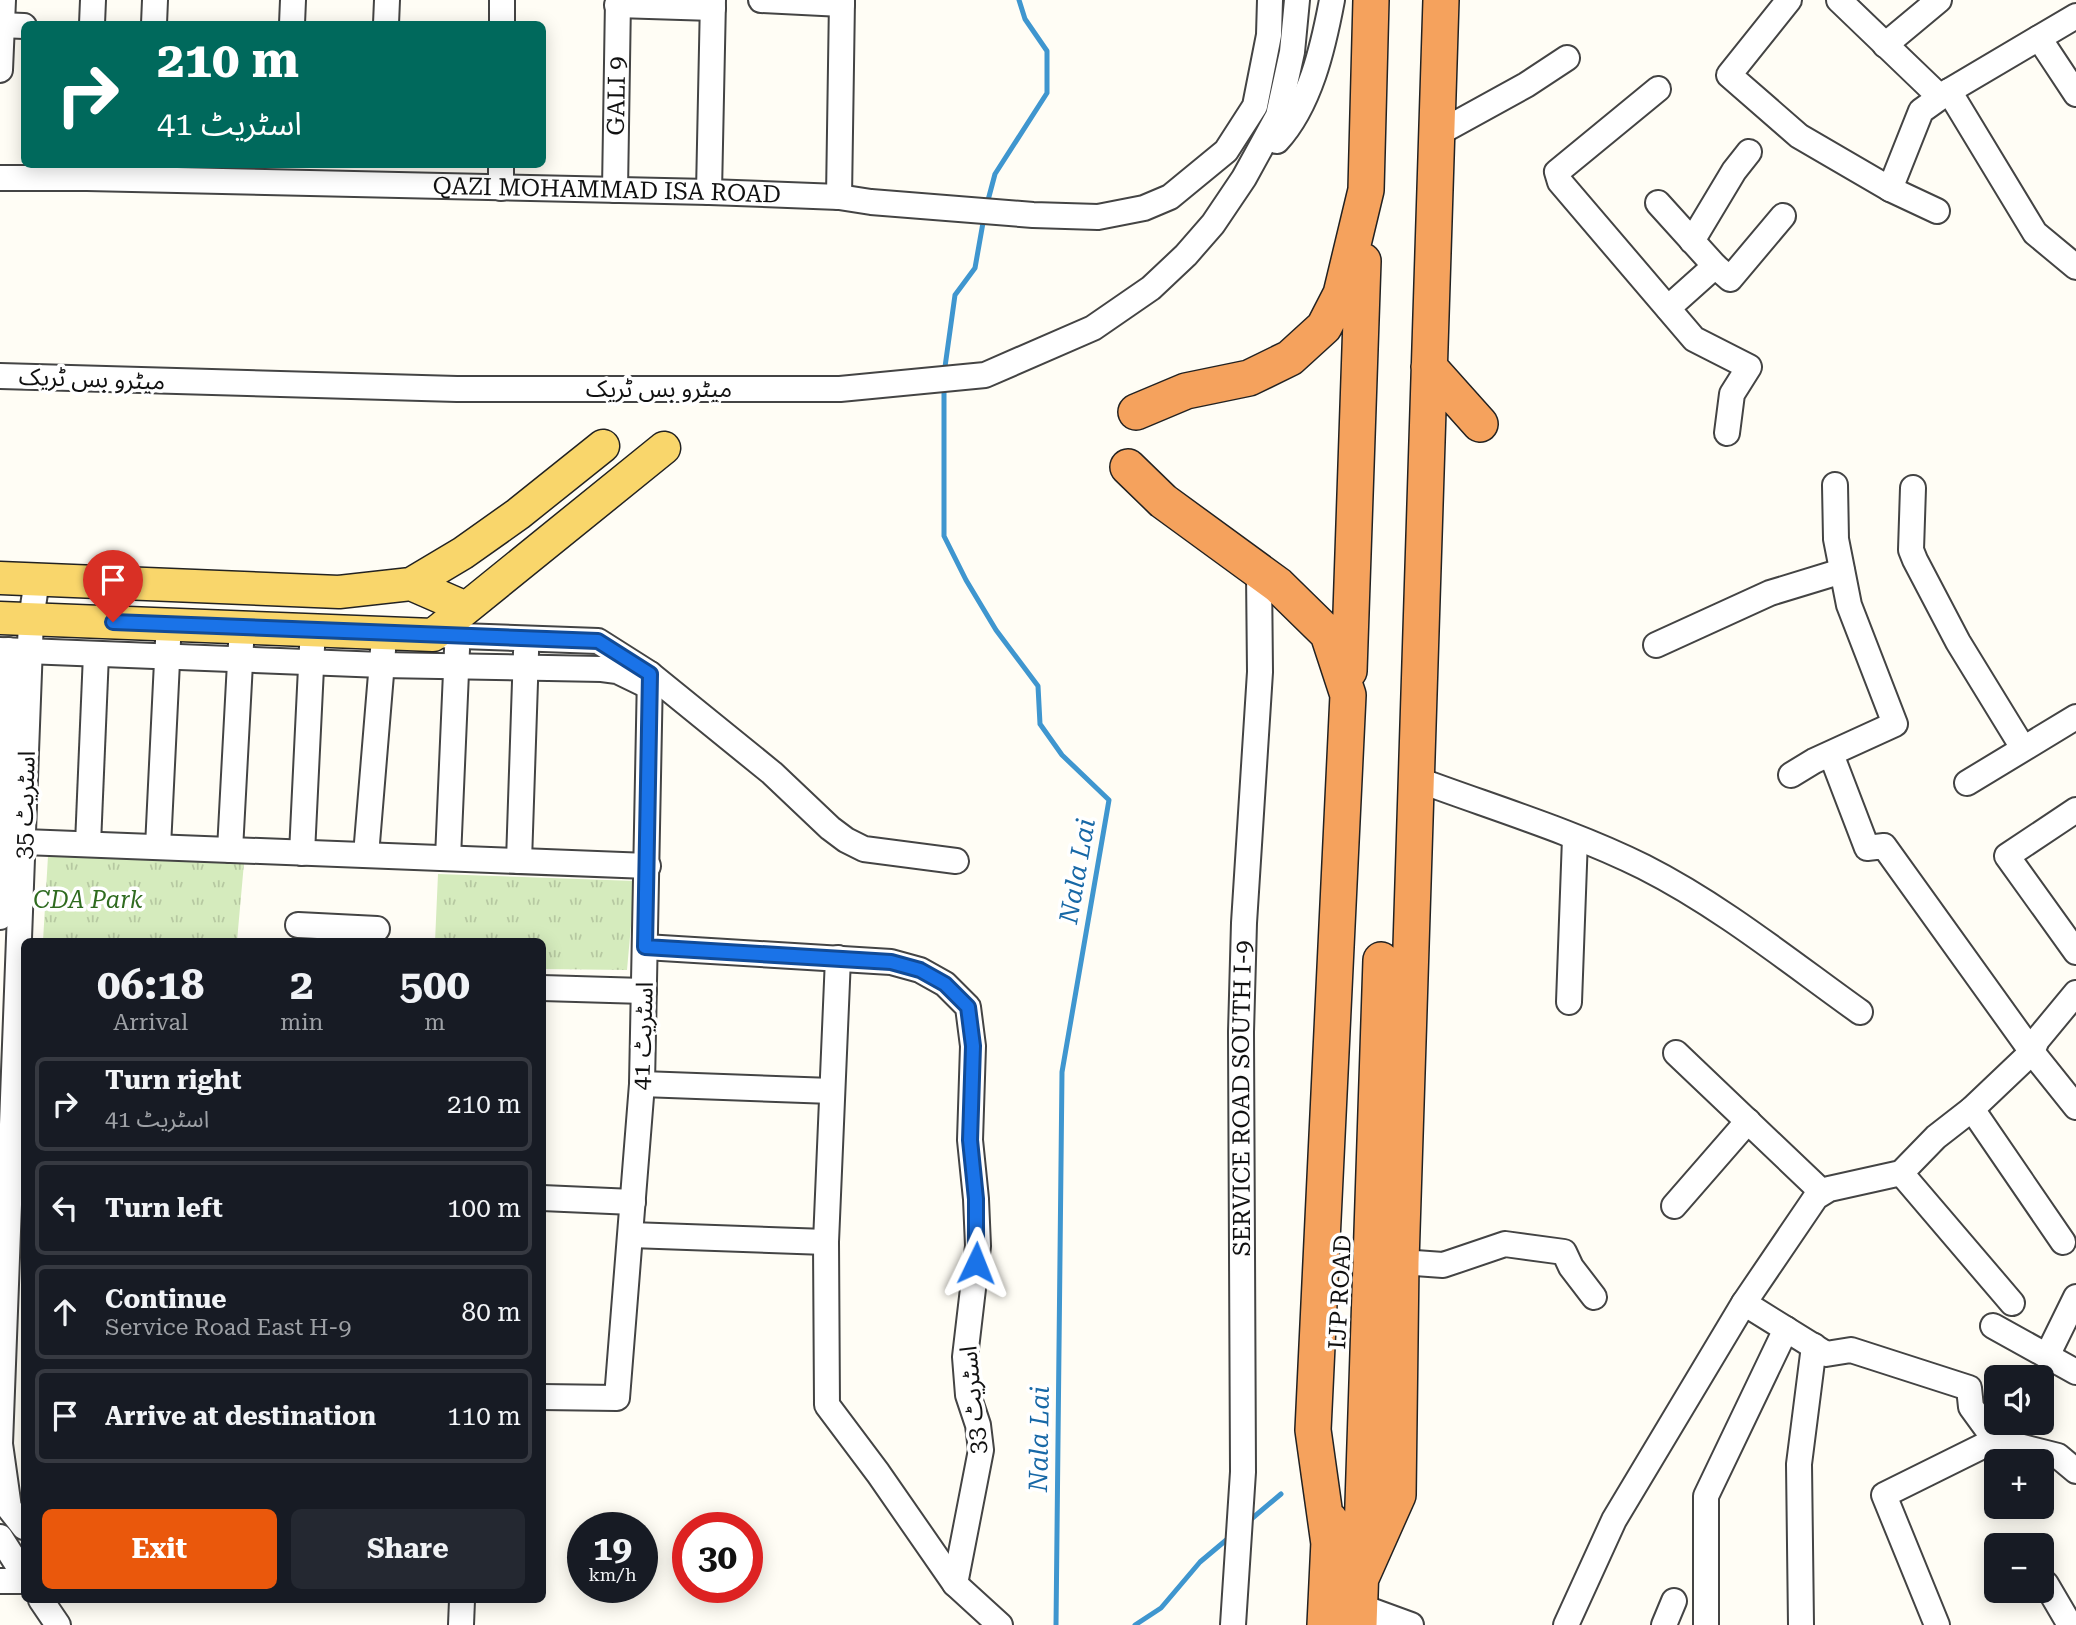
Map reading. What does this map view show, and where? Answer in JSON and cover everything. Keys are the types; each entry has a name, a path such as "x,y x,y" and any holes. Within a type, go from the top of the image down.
{"highway":[{"path":"1329,1544 1313,1430 1348,695 1371,0"},
{"path":"1360,1603 1398,1495 1401,1262 1441,0"},
{"path":"1136,412 1186,391 1250,379 1290,358 1324,327 1341,294 1366,190"},
{"path":"1429,367 1480,424"},
{"path":"1128,467 1163,501 1278,586 1328,634 1348,695"},
{"name":"IJP ROAD","path":"1325,1625 1368,960 1360,1603"}],"main road":[{"path":"0,578 339,592 411,584 463,553 518,514 603,446"},
{"path":"0,618 383,633 452,626 664,448"},
{"path":"411,584 452,626"}],"street":[{"path":"0,70 9,25 3,0"},
{"path":"92,21 93,0"},
{"path":"154,21 155,0"},
{"path":"292,21 293,0"},
{"path":"387,0 387,21"},
{"path":"502,0 502,21"},
{"path":"761,0 842,2 839,197"},
{"name":"QAZI MOHAMMAD ISA ROAD","path":"0,178 88,171 501,176 615,190 839,197 1033,215 1098,217 1144,208 1170,197 1226,151 1255,106 1269,35 1270,0"},
{"name":"میٹرو بس ٹریک","path":"0,376 457,389 840,389 985,375 1093,328 1152,288 1186,256 1244,178 1278,116 1292,52 1297,0"},
{"name":"میٹرو بس ٹریک","path":"1244,178 1291,126 1309,84 1332,0"},
{"path":"1789,0 1729,75 1799,136 1890,189 1937,211"},
{"path":"1839,0 1885,45 1944,94 2035,233 2076,267"},
{"path":"1885,45 1939,0"},
{"path":"617,3 713,4 709,192"},
{"name":"GALI 9","path":"615,190 617,3"},
{"path":"1890,189 1921,111 1944,94 2076,16"},
{"path":"2039,38 2076,94"},
{"path":"1437,134 1526,85 1567,58"},
{"path":"1658,89 1557,172 1560,182 1694,339 1749,367 1732,394 1727,433"},
{"path":"1692,241 1734,171 1749,152"},
{"path":"1658,203 1730,279 1783,216"},
{"path":"1668,308 1715,266"},
{"path":"1791,775 1895,724 1849,605 1836,539 1835,485"},
{"path":"1913,488 1912,551 1915,560 1958,642 2022,748"},
{"path":"1656,645 1770,593 1842,571"},
{"name":"SERVICE ROAD SOUTH I-9","path":"1233,1625 1243,1472 1241,1032 1244,923 1260,672 1259,573"},
{"name":"اسٹریٹ 35","path":"21,952 12,847 13,651 31,619 37,580"},
{"path":"159,847 168,625"},
{"path":"448,858 456,666 452,626 526,637 598,641 772,773 846,840 864,849 956,861"},
{"path":"230,850 242,628"},
{"path":"302,853 312,662 311,630"},
{"path":"366,855 383,633"},
{"path":"519,861 526,637"},
{"path":"13,651 382,665 601,669 650,681"},
{"path":"88,844 96,654"},
{"name":"اسٹریٹ 41","path":"546,1397 617,1398 642,1084 650,681"},
{"path":"1967,783 2076,717"},
{"path":"1830,754 1867,848 1884,846 2032,1052 2076,1107"},
{"path":"1416,779 1575,838 1644,867 1712,906 1860,1012"},
{"path":"2076,810 2007,856 2076,952"},
{"path":"1569,1002 1575,838"},
{"path":"0,917 12,847 88,844 648,866"},
{"path":"298,925 349,935 377,929"},
{"name":"اسٹریٹ 33","path":"645,947 891,962 920,970 945,984 968,1007 973,1046 970,1140 978,1246 965,1357 968,1395 978,1425 981,1450 955,1584"},
{"path":"838,958 825,1242 827,1405 955,1584 1000,1625"},
{"path":"546,988 644,991"},
{"path":"1566,1625 1614,1520 1744,1303 1822,1192 1901,1174 1936,1137 1972,1110 2032,1052 2037,1040 2076,993"},
{"name":"اسٹریٹ 35","path":"21,1017 18,1174 0,1444 9,1508 21,1523"},
{"path":"1676,1053 1822,1192"},
{"path":"642,1084 832,1091"},
{"path":"1972,1110 2063,1242"},
{"path":"1674,1206 1748,1121"},
{"path":"1901,1174 2012,1303"},
{"path":"546,1198 633,1202"},
{"path":"631,1235 825,1242"},
{"path":"1401,1262 1443,1265 1505,1244 1564,1252 1594,1297"},
{"path":"2047,1356 2076,1297"},
{"path":"1744,1303 1826,1354 1851,1350 1969,1388 1971,1407 1995,1440 2058,1456 2076,1471"},
{"path":"1993,1325 2076,1372"},
{"path":"1706,1625 1706,1496 1786,1329"},
{"path":"1801,1625 1799,1464 1814,1346"},
{"path":"1937,1625 1884,1495 1995,1440"},
{"path":"0,1537 21,1570"},
{"path":"0,1581 21,1581"},
{"path":"2054,1598 2070,1625"},
{"path":"1664,1625 1674,1601"},
{"path":"43,1603 58,1625"},
{"path":"62,1603 75,1625"},
{"path":"461,1625 462,1603"},
{"path":"1360,1603 1411,1625"}],"green space":[{"name":"CDA Park","path":"48,856 244,863 237,938 43,938"},
{"path":"438,874 635,881 627,970 546,969 546,938 435,938"}],"waterway":[{"name":"Nala Lai","path":"987,204 995,174 1047,93 1047,51 1025,19 1019,0"},
{"name":"Nala Lai","path":"944,374 955,295 975,268 984,217"},
{"name":"Nala Lai","path":"944,387 944,536 996,630 1038,686 1040,724 1062,755 1109,800 1062,1072 1056,1625"},
{"name":"Nala Lai","path":"1249,1521 1281,1494"},
{"name":"Nala Lai","path":"1135,1625 1161,1608 1200,1562 1231,1536"}],"route":[{"path":"113,622 598,641 650,674 645,947 891,962 901,967 920,970 945,984 968,1007 973,1046 970,1140 976,1199 976,1263"}]}
